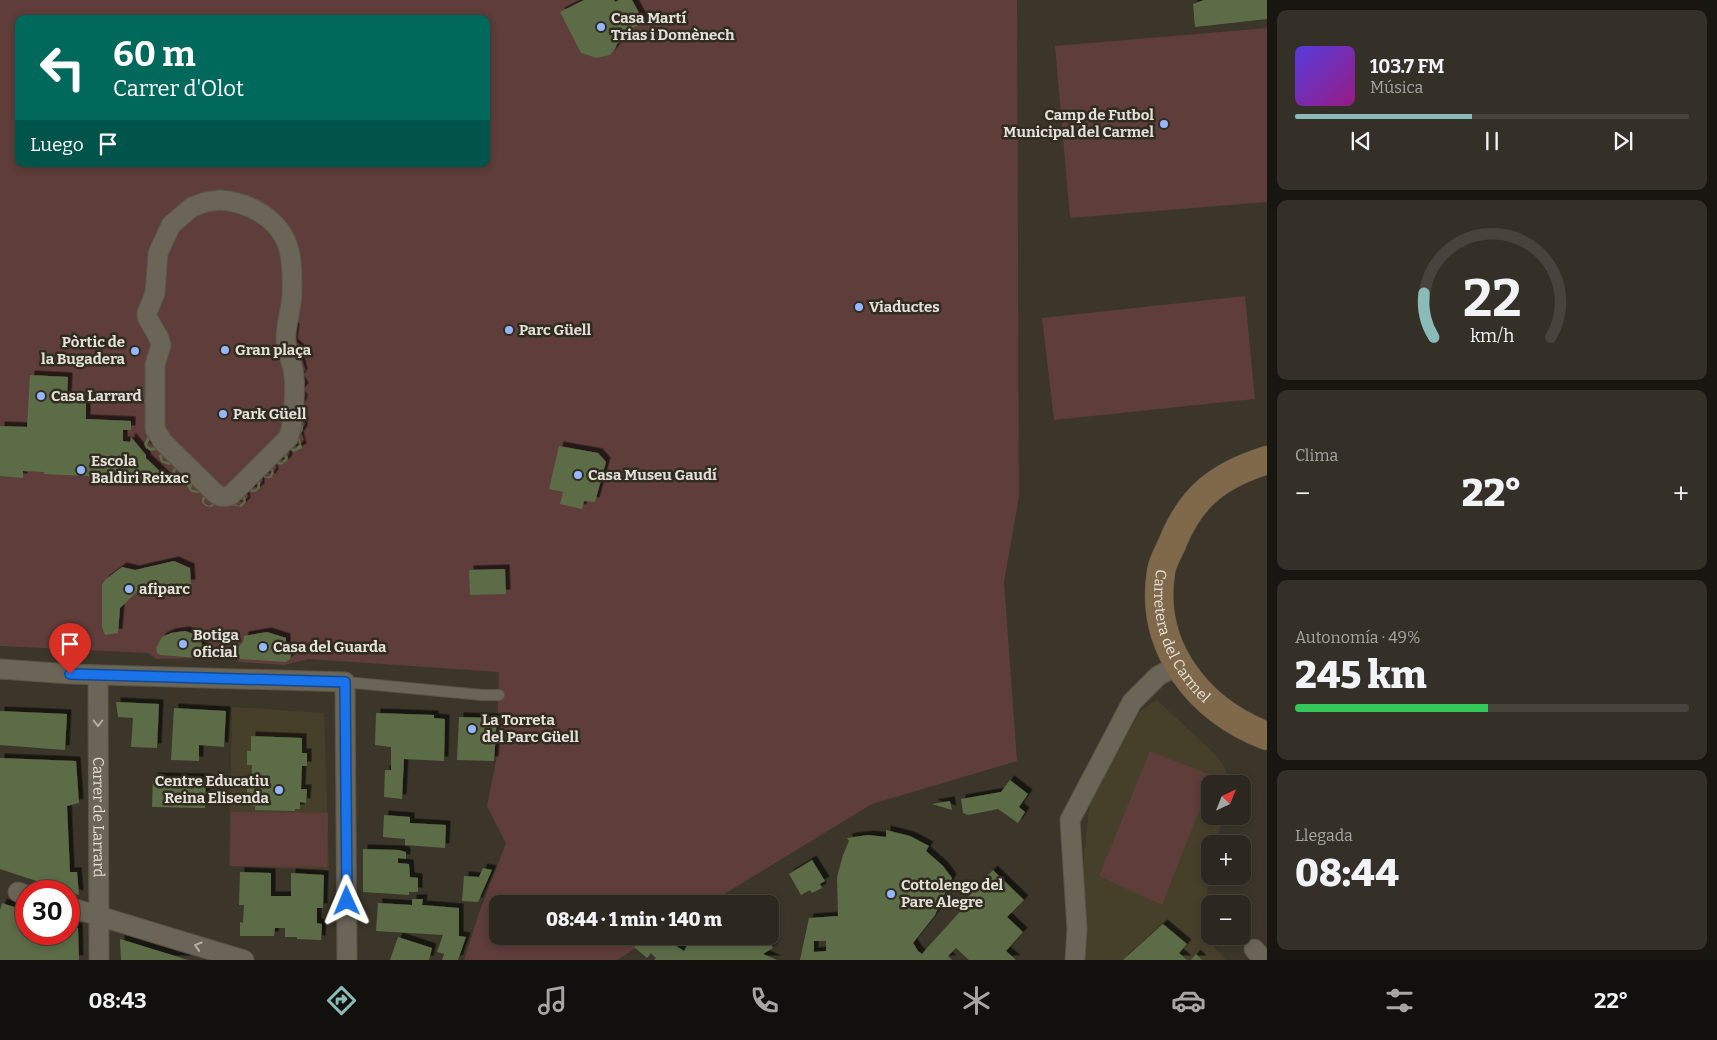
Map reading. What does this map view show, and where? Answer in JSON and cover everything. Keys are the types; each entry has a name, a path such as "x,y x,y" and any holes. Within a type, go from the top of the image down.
{"street":[{"path":"220,200 236,201 260,212 280,231 289,250 292,295 286,342 294,372 291,428 288,438 231,495 220,497 163,442 155,429 155,365 161,345 147,317 147,313 155,293 158,253 171,225 192,207 206,202 220,200"},
{"name":"Carretera del Carmel","path":"1267,460 1250,465 1217,483 1202,495 1190,509 1180,525 1161,570 1160,598 1165,632 1178,665 1204,697 1227,716 1253,731 1267,736"},
{"path":"1075,960 1077,929 1070,820 1132,702 1158,676 1178,665"},
{"path":"0,669 98,675 345,682 347,960"},
{"name":"Carrer de Larrard","path":"98,675 98,960"},
{"path":"80,910 244,960"}],"lane":[{"path":"345,682 499,695"}],"shaded area":[{"name":"Parc Güell","path":"0,0 1017,0 1019,497 1004,582 1017,761 872,804 723,895 489,895 489,945 641,945 617,960 464,960 479,913 506,843 487,806 496,761 499,672 309,659 284,665 239,662 230,651 206,649 202,658 156,659 148,653 0,646"},
{"name":"Camp de Futbol Municipal del Carmel","path":"1267,28 1267,202 1070,218 1055,46"},
{"path":"1245,296 1255,399 1054,420 1042,318"},
{"path":"1157,700 1219,758 1228,775 1201,775 1201,825 1220,825 1219,835 1201,835 1201,885 1208,885 1207,895 1201,895 1201,945 1212,945 1226,960 1082,960 1084,856 1090,800 1141,710"},
{"name":"Centre Educatiu Reina Elisenda","path":"232,707 324,713 329,870 229,866"},
{"path":"1150,751 1210,775 1201,775 1201,806 1162,905 1099,876"},
{"path":"231,812 328,813 327,867 230,866"}],"building":[{"name":"Casa Martí Trias i Domènech","path":"584,0 614,0 615,2 619,0 632,0 644,22 623,33 625,38 617,44 610,55 596,58 581,53 560,12"},
{"path":"1204,0 1267,0 1267,19 1195,27 1193,4"},
{"path":"144,302 146,303 145,306 140,312 141,320 151,329 156,344 149,356 151,365 148,373 151,380 148,386 151,393 147,400 151,406 147,414 150,421 147,429 151,436 147,445 151,448 160,445 164,446 163,461 169,462 174,459 178,462 175,472 177,476 182,477 191,472 194,478 191,489 197,491 203,487 207,490 204,503 209,506 216,502 223,505 233,503 239,506 244,501 240,492 242,488 247,487 254,490 257,488 256,474 261,471 260,473 267,477 270,476 272,471 268,464 271,460 274,459 282,463 285,458 282,450 285,446 295,449 300,444 296,436 301,428 296,423 301,414 297,408 301,399 296,394 301,386 297,380 301,374 297,362 299,352 290,342 293,327 295,328 293,343 301,350 302,356 300,361 303,373 299,379 304,387 299,394 303,399 299,407 303,416 299,422 303,426 299,436 302,448 294,452 286,449 288,458 281,465 272,462 271,465 274,473 271,478 266,478 259,475 257,478 260,488 255,492 244,491 246,502 241,507 231,505 226,507 216,504 211,507 206,506 202,503 202,499 206,491 191,492 187,486 191,477 187,475 183,479 176,479 172,472 176,462 174,461 169,465 161,462 159,456 162,448 151,451 144,444 148,436 145,427 148,421 145,414 148,408 144,400 148,394 146,372 149,366 146,357 154,342 147,328 137,316 137,311"},
{"path":"30,375 68,377 67,400 86,401 86,419 131,421 131,430 123,430 123,441 130,442 131,437 146,455 146,458 169,480 44,474 44,472 23,471 23,478 0,476 0,426 27,427"},
{"name":"Casa Museu Gaudí","path":"559,446 598,453 606,462 595,502 584,501 582,509 560,504 563,492 549,489"},
{"path":"174,561 190,568 191,584 177,585 165,592 138,591 120,608 118,633 105,635 102,627 102,585 105,580 122,567 135,570"},
{"path":"505,569 506,594 470,595 469,570"},
{"path":"185,631 200,636 203,652 199,658 160,655 157,653 156,648 162,637 171,633"},
{"name":"Casa del Guarda","path":"267,632 286,638 286,646 292,652 290,659 286,662 240,659 237,657 237,648 243,642 244,636"},
{"path":"116,702 159,704 157,748 131,747 133,718 118,717"},
{"path":"174,708 226,711 224,747 199,745 199,761 171,760"},
{"path":"0,711 67,714 65,750 0,745"},
{"path":"376,713 434,715 434,718 445,719 444,761 404,759 402,799 384,797 385,770 391,770 391,747 375,745"},
{"path":"459,717 497,718 494,761 457,760"},
{"path":"251,736 302,738 302,753 307,753 307,766 302,766 301,789 307,789 306,803 300,802 300,809 295,809 295,811 255,810 255,806 250,806 251,799 247,799 247,788 251,788 252,765 247,765 247,751 251,751"},
{"path":"0,758 76,761 79,803 67,806 70,872 77,872 78,880 33,880 0,869"},
{"path":"153,777 206,778 205,808 152,807"},
{"path":"1010,780 1028,794 1019,807 1025,812 1018,823 998,809 968,815 963,813 961,799 1001,792"},
{"path":"950,801 952,810 932,804"},
{"path":"384,815 410,817 410,823 446,825 445,848 405,845 405,839 383,837"},
{"name":"Cottolengo del Pare Alegre","path":"886,830 910,836 929,846 926,851 943,866 952,878 935,915 913,943 918,951 922,954 966,905 963,902 993,870 1024,900 1007,917 1023,932 1006,951 1016,960 969,960 956,948 948,956 952,960 800,960 809,918 838,916 837,877 849,841 847,838 868,835 886,837","holes":["814,941 826,941 826,951 814,952"]},
{"path":"363,849 399,850 406,852 406,859 398,858 398,863 409,864 410,877 418,878 418,892 409,892 409,895 363,892"},
{"path":"812,860 825,881 820,884 822,888 812,893 810,890 801,895 789,874"},
{"path":"483,868 492,870 478,902 462,901 464,876 479,877"},
{"path":"240,872 271,873 271,896 291,896 291,873 324,875 323,908 317,908 317,923 322,924 321,940 285,937 285,928 275,928 274,936 240,936 240,922 243,923 244,905 239,905"},
{"path":"412,899 423,899 422,905 459,908 459,936 466,937 458,960 442,960 444,954 437,952 443,935 376,931 378,903 412,905"},
{"path":"2,903 15,907 15,945 79,945 79,960 0,960 0,910"},
{"path":"1163,924 1187,944 1179,953 1187,960 1123,960"},
{"path":"398,937 432,948 429,960 390,960"},
{"path":"120,939 188,960 121,960"},
{"path":"637,945 675,945 684,951 687,945 771,945 773,948 763,954 777,960 654,960 656,958 651,953 647,958 634,947"},
{"path":"1196,954 1202,960 1191,960"}],"place":[{"name":"Casa Martí Trias i Domènech","path":"601,27"},
{"name":"Camp de Futbol Municipal del Carmel","path":"1164,124"},
{"name":"Viaductes","path":"859,307"},
{"name":"Parc Güell","path":"509,330"},
{"name":"Gran plaça","path":"225,350"},
{"name":"Pòrtic de la Bugadera","path":"135,351"},
{"name":"Casa Larrard","path":"41,396"},
{"name":"Park Güell","path":"223,414"},
{"name":"Escola Baldiri Reixac","path":"81,470"},
{"name":"Casa Museu Gaudí","path":"578,475"},
{"name":"afiparc","path":"129,589"},
{"name":"Botiga oficial","path":"183,644"},
{"name":"Casa del Guarda","path":"263,647"},
{"name":"La Torreta del Parc Güell","path":"472,729"},
{"name":"Centre Educatiu Reina Elisenda","path":"279,790"},
{"name":"Cottolengo del Pare Alegre","path":"891,894"}],"route":[{"path":"70,674 345,682 347,901"}]}
